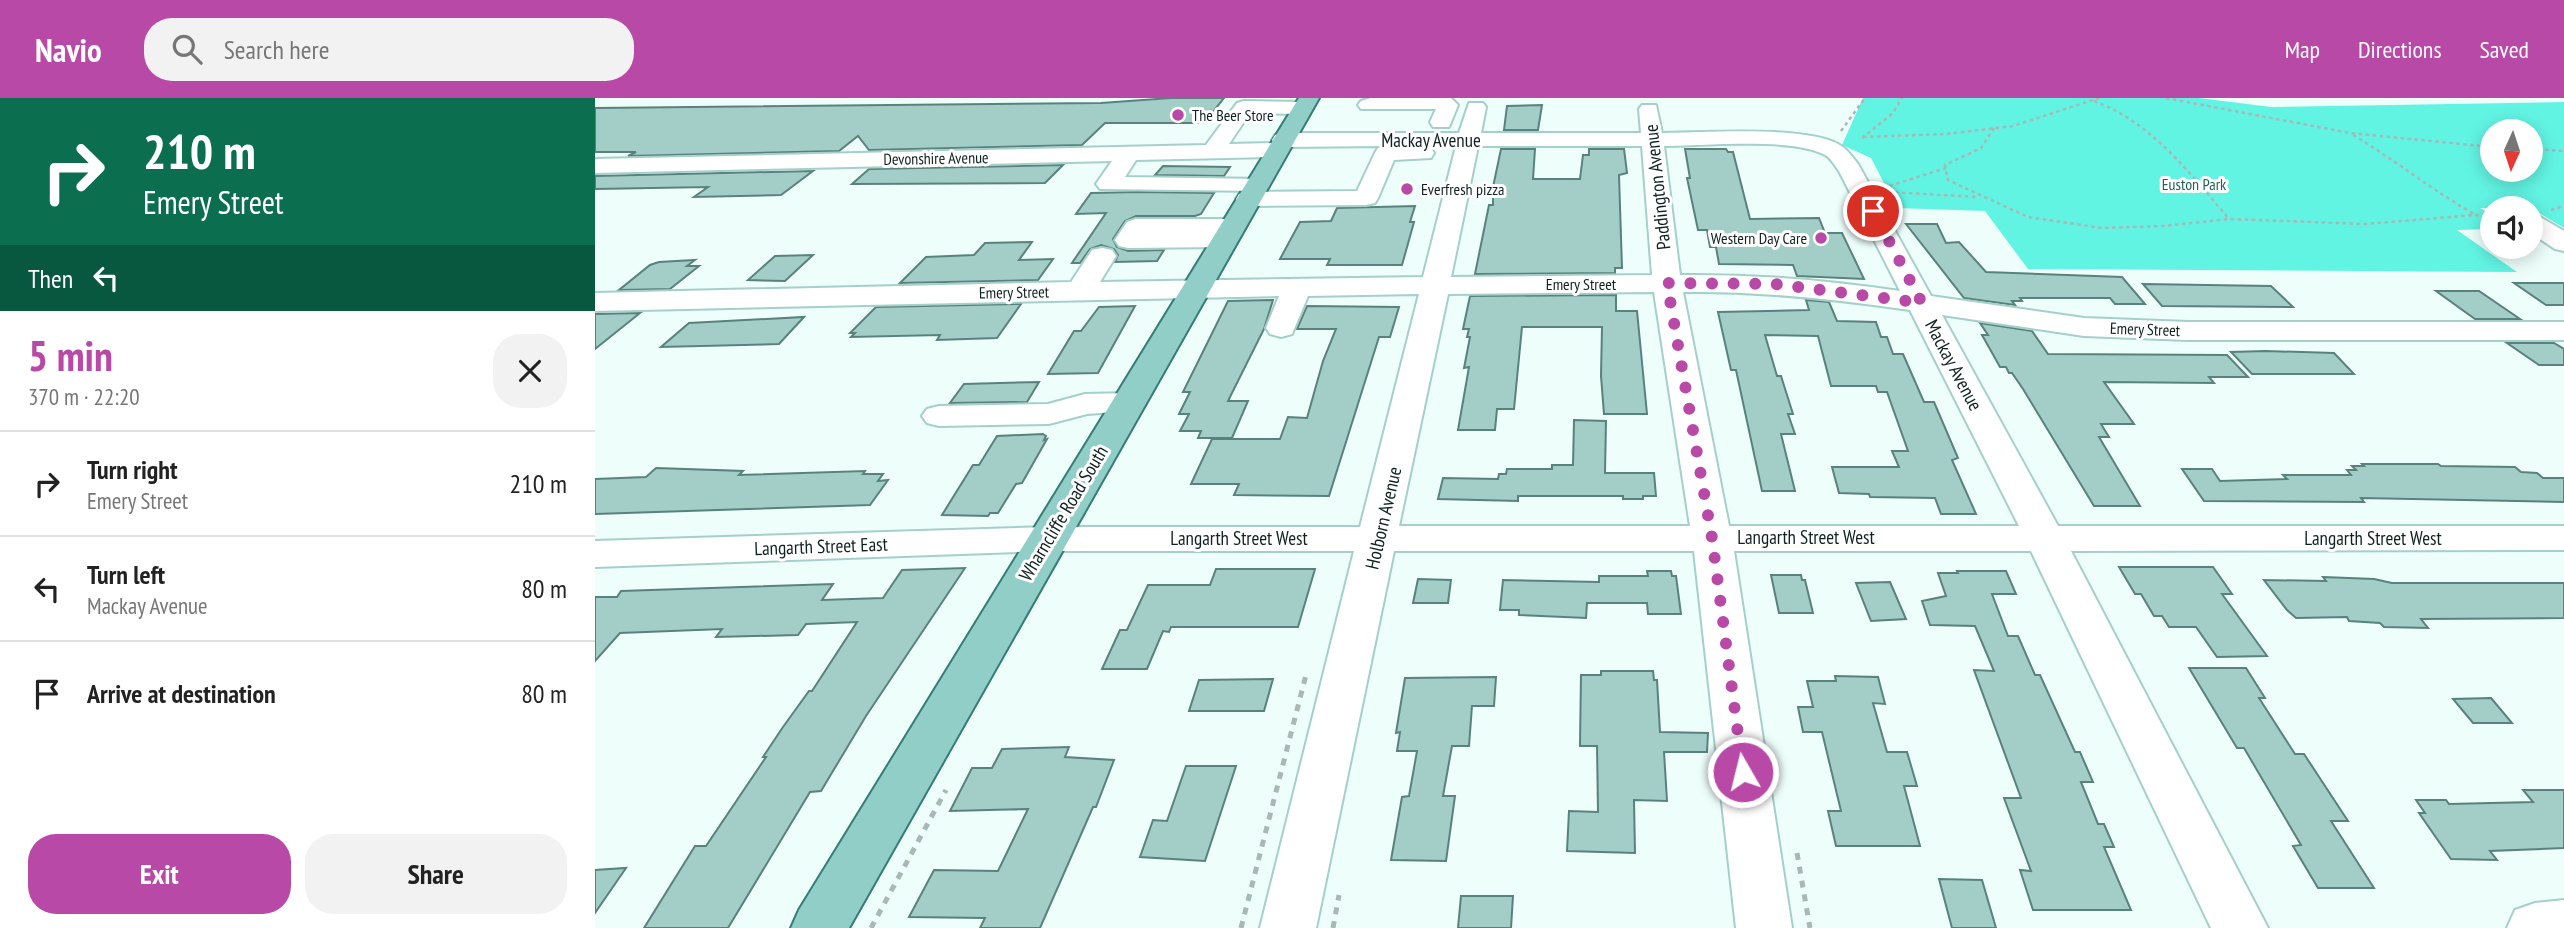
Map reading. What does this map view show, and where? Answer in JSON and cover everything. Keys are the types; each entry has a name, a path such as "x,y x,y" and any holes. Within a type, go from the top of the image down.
{"main road":[{"name":"Wharncliffe Road South","path":"819,928 1306,103"}],"street":[{"path":"1130,144 1108,184 1366,198 1386,153 1432,153 1455,127 1446,103 1380,102 1368,106"},
{"path":"1219,142 1244,107 1306,103"},
{"name":"Mackay Avenue","path":"1280,145 1455,127 1650,125 1811,142 1835,151 1850,169 2044,537 2239,928"},
{"name":"Paddington Avenue","path":"1650,125 1667,283 1712,538 1764,928"},
{"name":"Holborn Avenue","path":"1289,928 1435,285 1455,127"},
{"name":"Devonshire Avenue","path":"595,166 1130,144 1219,142 1280,145"},
{"path":"2543,230 2564,243"},
{"path":"1092,272 1168,271 1179,253"},
{"name":"Emery Street","path":"595,302 1092,272 1196,288 1774,284 2084,327 2139,330 2564,331"},
{"path":"1281,328 1297,287"},
{"path":"939,416 1049,414 1072,396 1085,404 1129,402"},
{"name":"Langarth Street West","path":"1047,539 2564,538"},
{"name":"Langarth Street East","path":"595,554 1047,539"},
{"path":"2535,928 2564,925"}],"path":[{"path":"1841,141 1841,131 1865,98"},
{"path":"1860,142 1867,131 1889,119 1902,98"},
{"path":"1863,136 1946,134 2013,126 2099,98"},
{"path":"2166,98 2350,133 2480,145"},
{"path":"2091,101 2115,110 2147,133 2179,161 2229,219"},
{"path":"1994,128 1981,148 1945,165 1948,180 2028,217 2102,228 2229,219 2366,224 2480,215"},
{"path":"2350,133 2403,165 2431,190 2475,215"},
{"path":"2543,150 2564,151"},
{"path":"1946,168 1881,186 1885,192 1982,197"},
{"path":"1241,928 1310,661"},
{"path":"871,928 949,784"},
{"path":"1796,848 1810,928"},
{"path":"1333,928 1341,888"}],"green space":[{"name":"Euston Park","path":"1863,98 2199,98 2271,107 2564,102 2564,228 2543,215 2543,196 2480,196 2480,229 2457,230 2480,246 2480,259 2498,259 2517,272 2028,269 1985,211 1897,208 1871,158 1842,145"}],"building":[{"path":"1171,98 1224,98 1204,123 1105,123 1082,145 869,150 858,136 839,151 628,156 636,152 595,152 595,108 1101,103"},
{"path":"1542,105 1538,130 1504,130 1507,106"},
{"path":"1501,149 1535,149 1533,179 1580,179 1583,155 1589,155 1589,149 1624,149 1627,173 1619,175 1622,268 1615,268 1615,273 1475,274 1489,205 1493,205 1493,187"},
{"path":"1685,149 1726,149 1733,152 1750,219 1819,218 1825,233 1842,233 1864,279 1797,276 1793,265 1719,264 1716,247 1710,247 1707,230 1698,230 1687,178 1690,178"},
{"path":"1063,165 1045,183 852,184 869,169"},
{"path":"1163,166 1230,167 1224,176 1155,175"},
{"path":"813,171 781,195 694,197 708,187 595,189 595,176"},
{"path":"1091,193 1214,193 1201,214 1195,216 1136,216 1125,221 1113,239 1117,247 1128,251 1164,250 1157,261 1115,262 1118,255 1114,249 1101,245 1090,249 1080,263 1072,263 1106,213 1076,214"},
{"path":"1415,206 1410,222 1414,222 1402,265 1327,265 1330,259 1280,259 1300,222 1331,221 1337,208"},
{"path":"1906,224 1937,224 1946,243 1959,242 1986,272 2122,277 2145,304 2115,304 2110,298 2020,298 2022,301 2012,301 2015,305 1964,298"},
{"path":"1032,242 1019,260 1053,259 1038,280 900,283 926,257 974,255 985,243"},
{"path":"813,255 785,281 748,280 775,256"},
{"path":"695,260 687,266 699,266 670,289 619,290 650,265"},
{"path":"2514,283 2564,283 2564,305 2546,305"},
{"path":"2143,284 2271,286 2293,307 2162,306"},
{"path":"2436,291 2479,291 2520,319 2475,319"},
{"path":"1616,295 1616,311 1637,311 1647,414 1604,414 1601,376 1602,327 1522,327 1514,409 1497,409 1495,430 1458,430 1469,367 1464,368 1469,329 1463,329 1470,296"},
{"path":"1273,300 1264,329 1228,401 1248,401 1232,438 1198,438 1201,431 1180,431 1189,414 1179,414 1190,392 1183,392 1228,301"},
{"path":"1806,300 1829,302 1837,321 1876,322 1881,337 1887,337 1893,354 1903,354 1924,402 1934,402 1958,458 1952,460 1976,514 1941,514 1935,498 1870,497 1869,494 1839,493 1832,467 1899,467 1892,451 1908,451 1887,392 1878,392 1876,386 1831,386 1818,336 1765,335 1777,376 1781,376 1793,414 1788,414 1795,434 1781,434 1795,491 1762,491 1736,370 1731,370 1718,312 1809,310"},
{"path":"1021,304 997,338 937,340 940,335 851,337 855,333 850,333 876,307"},
{"path":"1135,306 1098,373 1048,374 1074,331 1081,331 1099,307"},
{"path":"1307,306 1399,307 1390,337 1379,337 1329,496 1234,495 1239,484 1191,484 1212,439 1280,439 1288,417 1307,418 1323,361 1336,329 1297,329"},
{"path":"640,313 595,349 595,314"},
{"path":"804,317 779,344 661,347 689,323"},
{"path":"1980,323 2032,331 2048,354 2227,355 2248,377 2209,377 2214,383 2104,382 2134,424 2101,424 2109,437 2099,437 2140,506 2094,506 2023,389 2006,367 2000,367 1982,335 1988,335"},
{"path":"2507,343 2554,343 2564,349 2564,365 2539,365"},
{"path":"2231,352 2334,353 2354,374 2252,374"},
{"path":"1039,382 1027,402 950,403 964,384"},
{"path":"1574,420 1606,421 1605,473 1654,473 1656,496 1623,499 1623,496 1518,496 1518,501 1438,499 1443,478 1498,479 1499,474 1506,474 1507,469 1552,469 1552,465 1573,465"},
{"path":"997,436 1046,436 1044,440 1047,439 1022,483 1016,484 998,513 990,513 988,516 942,515 973,465 979,465"},
{"path":"2362,464 2515,467 2521,472 2537,473 2543,478 2564,478 2564,502 2361,498 2364,502 2204,501 2182,469 2212,469 2220,481 2287,479 2283,475 2351,475 2347,470 2356,470 2352,466 2364,466"},
{"path":"656,468 743,471 739,475 865,471 863,474 883,474 878,481 888,480 870,505 595,514 595,479 646,477"},
{"path":"2119,567 2213,567 2232,594 2222,594 2267,656 2217,657 2196,627 2169,627 2162,616 2154,616 2141,594 2135,594"},
{"path":"965,568 866,716 821,791 810,792 728,928 644,928 695,846 706,846 783,727 809,691 812,691 857,622 806,624 798,635 716,637 722,629 620,633 595,661 595,597 617,597 621,591 833,584 822,600 883,598 902,570"},
{"path":"1216,569 1315,569 1298,627 1171,627 1169,632 1163,631 1147,669 1102,669 1120,630 1127,630 1148,585 1210,585"},
{"path":"1647,571 1671,571 1672,576 1676,576 1681,614 1648,614 1647,603 1587,603 1586,618 1519,615 1519,610 1500,610 1503,580 1599,582 1599,576 1648,576"},
{"path":"1957,571 2006,571 2016,594 1992,594 2008,636 2018,636 2035,675 2040,675 2075,752 2080,752 2093,782 2081,782 2098,824 2104,824 2114,847 2104,847 2131,910 2033,910 2020,870 2031,871 2004,798 2021,798 1974,670 1994,671 1975,626 1930,625 1922,601 1946,596 1938,573 1958,573"},
{"path":"1771,575 1801,575 1802,580 1805,580 1813,613 1779,613"},
{"path":"2323,577 2374,579 2392,583 2564,583 2564,618 2421,619 2428,628 2384,627 2380,623 2349,621 2347,617 2296,618 2264,580 2326,581"},
{"path":"1418,579 1451,580 1448,603 1413,603"},
{"path":"1890,582 1906,619 1871,621 1856,583"},
{"path":"2189,668 2246,668 2265,698 2259,698 2295,754 2304,754 2348,821 2331,821 2374,888 2318,888 2293,846 2301,845 2244,748 2237,748"},
{"path":"1601,671 1653,671 1654,680 1657,680 1660,732 1708,733 1707,752 1664,752 1667,801 1634,800 1635,853 1567,851 1569,811 1598,812 1597,746 1580,746 1581,675 1601,675"},
{"path":"1835,676 1878,677 1885,704 1873,703 1887,752 1907,752 1917,786 1904,786 1920,846 1836,846 1828,811 1841,811 1822,732 1803,732 1798,707 1813,707 1807,681 1836,681"},
{"path":"1496,677 1494,706 1472,706 1469,746 1452,746 1443,796 1455,796 1446,861 1391,860 1402,797 1409,796 1417,751 1397,751 1400,732 1396,733 1405,678"},
{"path":"1273,679 1264,711 1189,711 1199,680"},
{"path":"2491,698 2512,723 2473,723 2453,699"},
{"path":"1069,747 1065,757 1114,760 1096,807 1093,807 1040,928 980,928 985,918 909,917 934,870 998,871 1028,809 950,811 972,768 992,768 1002,749"},
{"path":"1186,766 1236,766 1205,861 1140,857 1153,820 1167,821"},
{"path":"2523,790 2564,790 2564,848 2490,851 2497,860 2451,859 2419,813 2425,813 2416,800 2446,800 2449,804 2533,802"},
{"path":"626,868 595,913 595,870"},
{"path":"1939,879 1982,880 1996,928 1952,928"},
{"path":"1461,896 1513,896 1511,928 1458,928"}],"place":[{"name":"The Beer Store","path":"1178,115"},
{"name":"Everfresh pizza","path":"1407,189"},
{"name":"Western Day Care","path":"1821,238"}],"route":[{"path":"1743,772 1712,538 1667,283 1774,284 1922,303 1873,211"}]}
